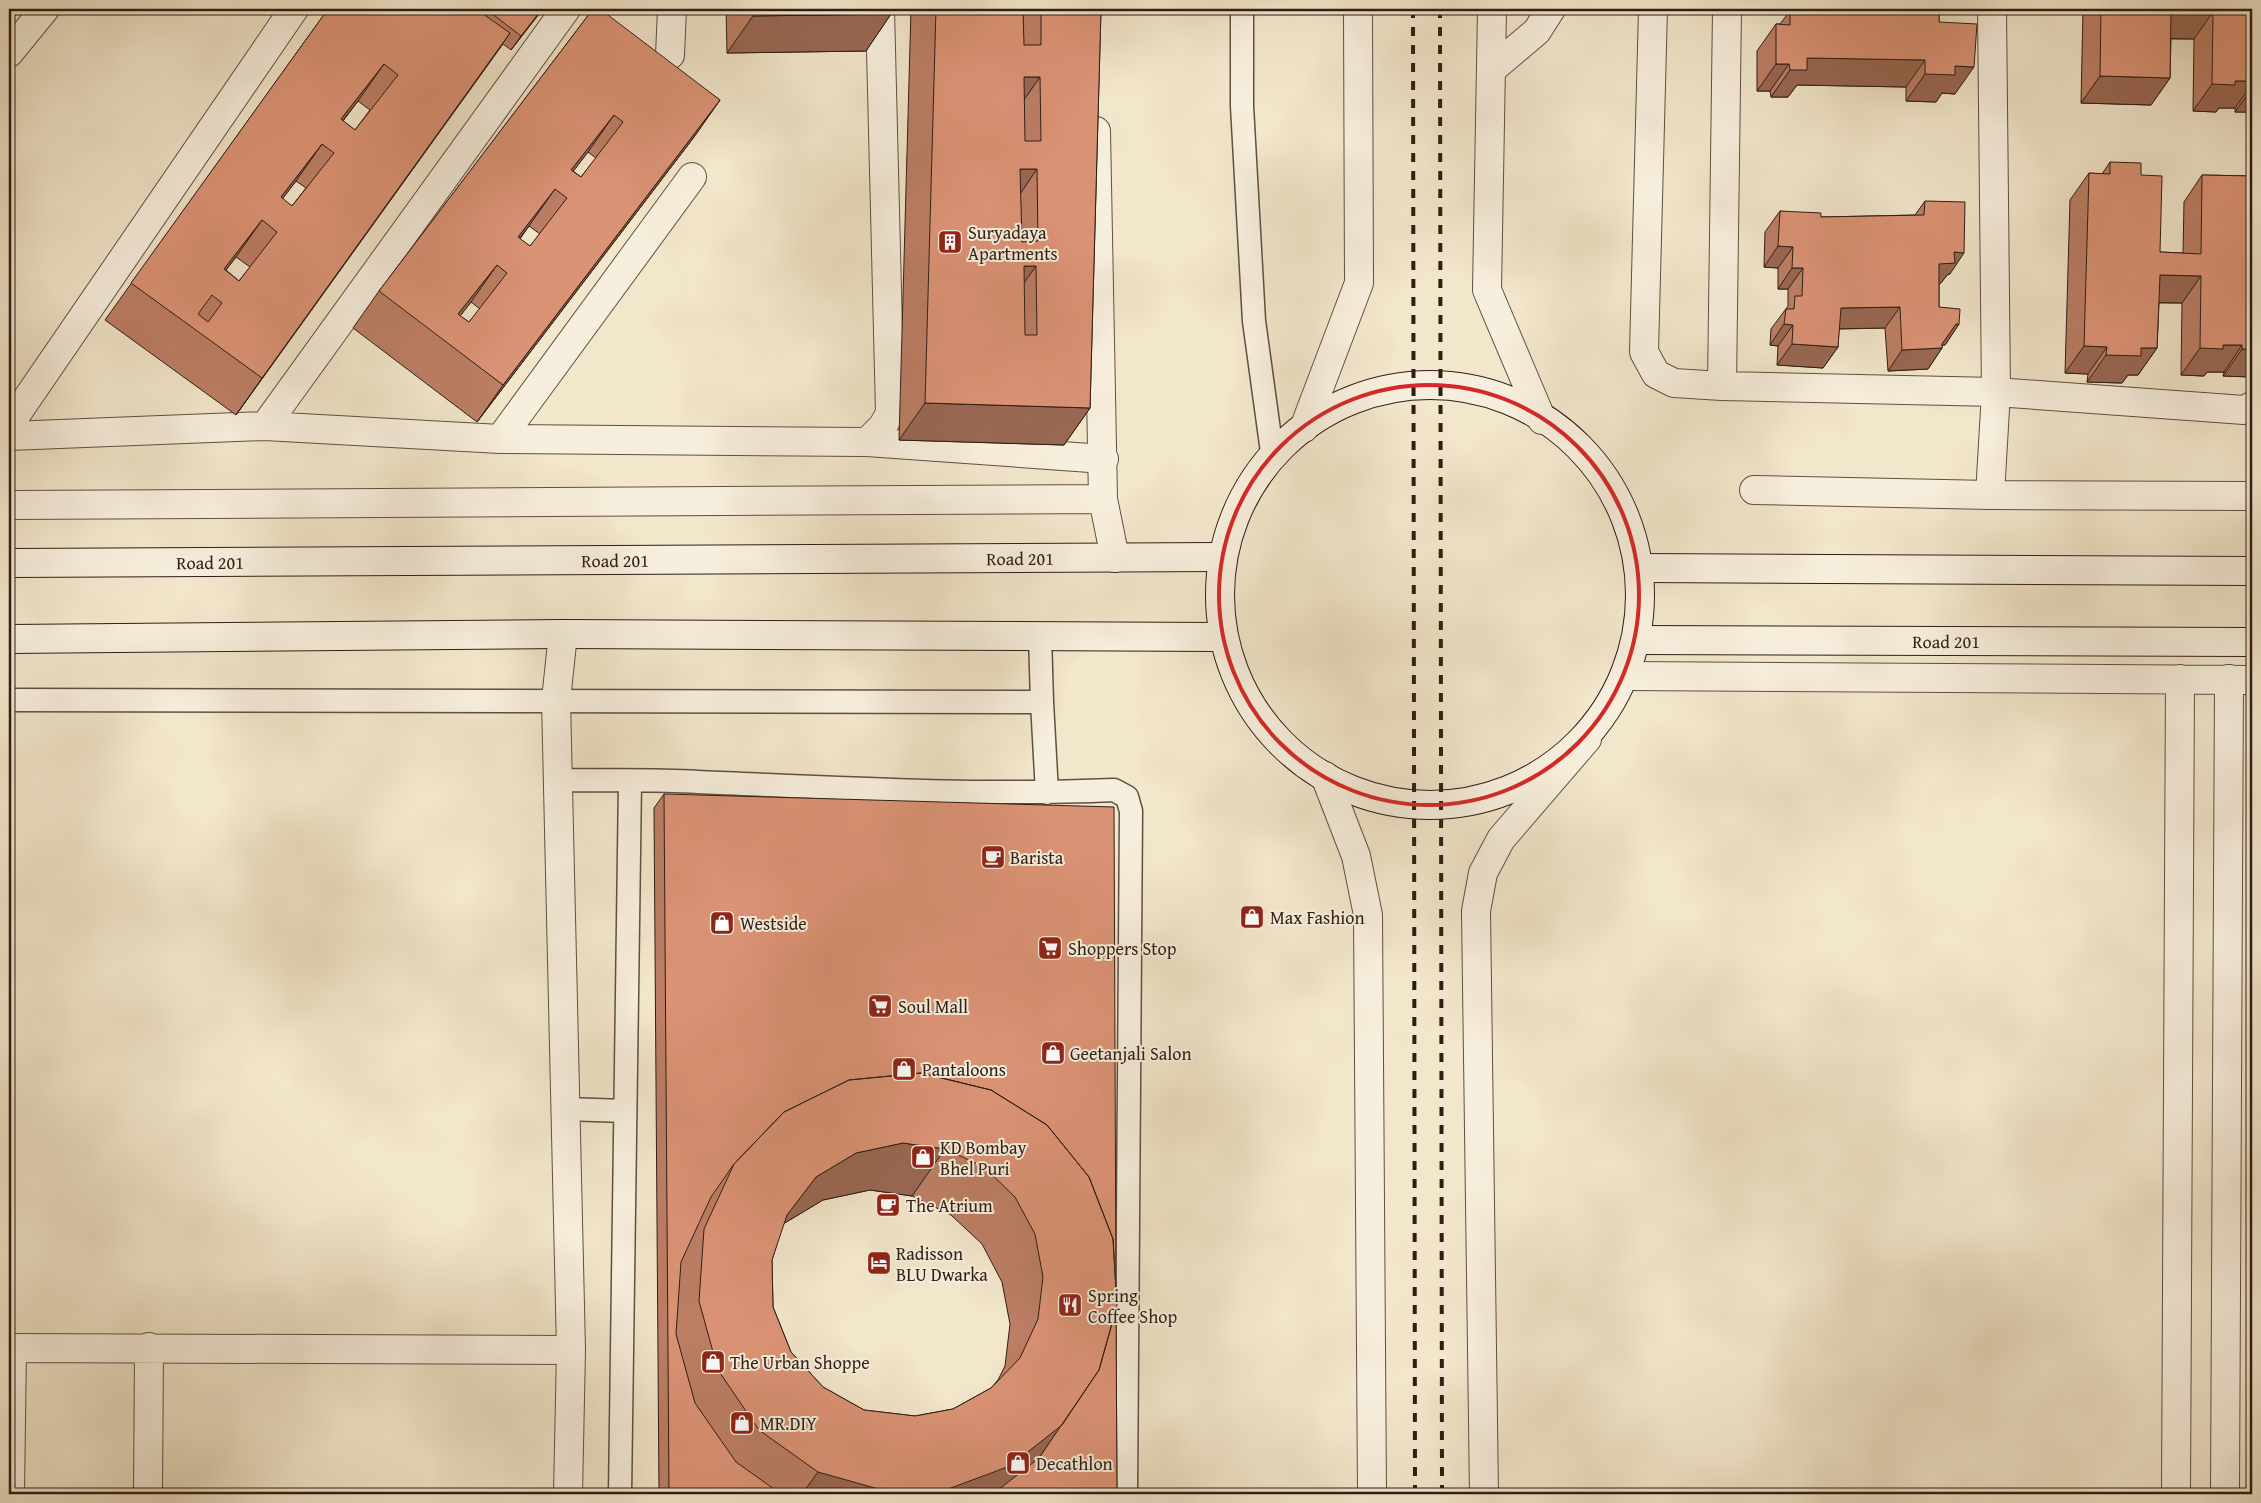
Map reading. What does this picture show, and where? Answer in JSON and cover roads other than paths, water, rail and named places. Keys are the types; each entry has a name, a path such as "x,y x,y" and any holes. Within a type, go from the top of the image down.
{"street":[{"path":"9,53 45,9"},
{"path":"9,425 294,9"},
{"path":"265,426 566,9"},
{"path":"670,55 672,9"},
{"path":"867,442 883,426 890,413 880,9"},
{"path":"1304,428 1359,283 1358,9"},
{"path":"1492,9 1487,290 1542,420"},
{"path":"1491,70 1537,31 1551,9"},
{"path":"1653,9 1644,352 1656,374 1674,383 1722,386 1996,392 2244,410 2252,406"},
{"path":"1722,386 1727,9"},
{"path":"1990,494 1996,392 1992,9"},
{"path":"1095,107 1104,459 1103,499 1115,558"},
{"path":"500,439 692,177"},
{"path":"1484,1494 1476,911 1482,873 1501,840 1587,739 1627,676 1638,640 1641,568 1619,500 1572,438 1502,396 1419,383 1331,406 1272,452 1234,512 1221,557 1218,605 1219,636 1238,686 1287,752 1354,794 1440,808 1526,785 1587,739"},
{"path":"9,436 265,426 500,439 867,442 1104,459"},
{"path":"1754,490 2252,496"},
{"path":"9,505 1103,499"},
{"name":"Road 201","path":"9,563 1221,557"},
{"path":"1641,568 2252,571"},
{"path":"9,639 563,634 1219,636"},
{"path":"563,634 556,700 571,1350 568,1494"},
{"name":"Road 201","path":"1638,640 2252,642"},
{"path":"1627,676 2241,680 2225,1494"},
{"path":"2176,1494 2180,680"},
{"path":"1325,776 1356,856 1368,915 1372,1494"},
{"path":"148,1494 150,1347"},
{"path":"10,1494 10,1348 571,1350"}],"lane":[{"path":"1242,9 1242,106 1254,321 1272,452"},
{"path":"1040,636 1047,793"},
{"path":"9,700 1042,702"},
{"path":"558,780 697,782 925,792 1047,793 1114,790 1127,797 1131,811 1126,1494"},
{"path":"620,1494 630,781"},
{"path":"566,1109 625,1111"}],"railway":[{"path":"1413,9 1415,1494"},
{"path":"1440,9 1442,1494"}],"place":[{"name":"Suryadaya Apartments","path":"950,242"},
{"name":"Barista","path":"993,857"},
{"name":"Max Fashion","path":"1252,917"},
{"name":"Westside","path":"722,923"},
{"name":"Shoppers Stop","path":"1050,948"},
{"name":"Soul Mall","path":"880,1006"},
{"name":"Geetanjali Salon","path":"1053,1053"},
{"name":"Pantaloons","path":"904,1069"},
{"name":"KD Bombay Bhel Puri","path":"923,1157"},
{"name":"The Atrium","path":"888,1205"},
{"name":"Radisson BLU Dwarka","path":"879,1263"},
{"name":"Spring Coffee Shop","path":"1070,1305"},
{"name":"The Urban Shoppe","path":"713,1362"},
{"name":"MR.DIY","path":"742,1423"},
{"name":"Decathlon","path":"1018,1463"}]}
